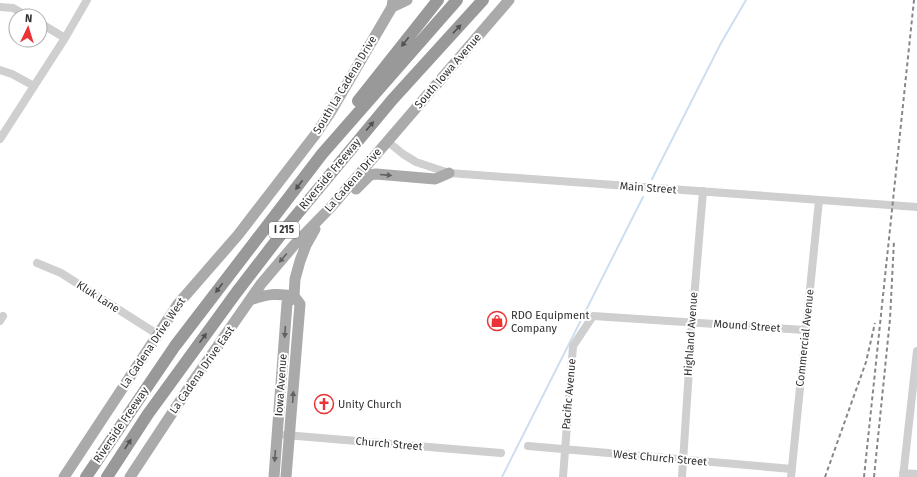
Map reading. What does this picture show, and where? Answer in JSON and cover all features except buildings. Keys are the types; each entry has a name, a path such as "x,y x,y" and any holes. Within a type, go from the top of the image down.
{"highway":[{"path":"322,154 332,135 438,0"},
{"name":"Riverside Freeway","path":"86,477 175,346 322,154 457,0"},
{"name":"Riverside Freeway","path":"106,477 158,401 236,293 289,224 392,100 483,0"}],"main road":[{"name":"South La Cadena Drive","path":"296,161 330,114 393,3 407,0"},
{"name":"South Iowa Avenue","path":"387,141 509,0"},
{"name":"La Cadena Drive","path":"320,219 387,141"},
{"name":"La Cadena Drive West","path":"64,477 178,304 236,238 296,161"},
{"path":"331,207 346,199 370,175 376,174 435,179 449,173"},
{"name":"Iowa Avenue","path":"286,477 300,304 294,296 295,279 306,245 320,219"},
{"name":"La Cadena Drive East","path":"130,477 261,284 295,244 320,219"},
{"path":"250,300 265,294 294,296"},
{"name":"Iowa Avenue","path":"274,477 287,303 294,296"}],"street":[{"path":"0,139 65,38 87,0"},
{"path":"0,7 13,8"},
{"path":"48,28 65,38"},
{"path":"0,70 12,74 34,86"},
{"name":"Main Street","path":"387,141 416,162 449,173 917,207"},
{"name":"Highland Avenue","path":"682,477 692,323 703,191"},
{"name":"Commercial Avenue","path":"792,473 805,330 820,200"},
{"name":"Kluk Lane","path":"38,263 61,273 157,334"},
{"name":"Mound Street","path":"593,316 805,330"},
{"name":"Pacific Avenue","path":"563,477 573,346 593,316"},
{"path":"917,351 903,475 917,474"},
{"name":"Church Street","path":"277,434 501,453"},
{"name":"West Church Street","path":"528,446 683,460 792,473"}],"waterway":[{"path":"652,179 721,43 746,0"},
{"path":"502,477 643,197"}],"railway":[{"path":"864,477 914,0"},
{"path":"874,477 890,319 894,241"},
{"path":"825,477 866,362 875,323"}],"place":[{"name":"RDO Equipment Company","path":"497,321"},
{"name":"Unity Church","path":"324,404"}]}
